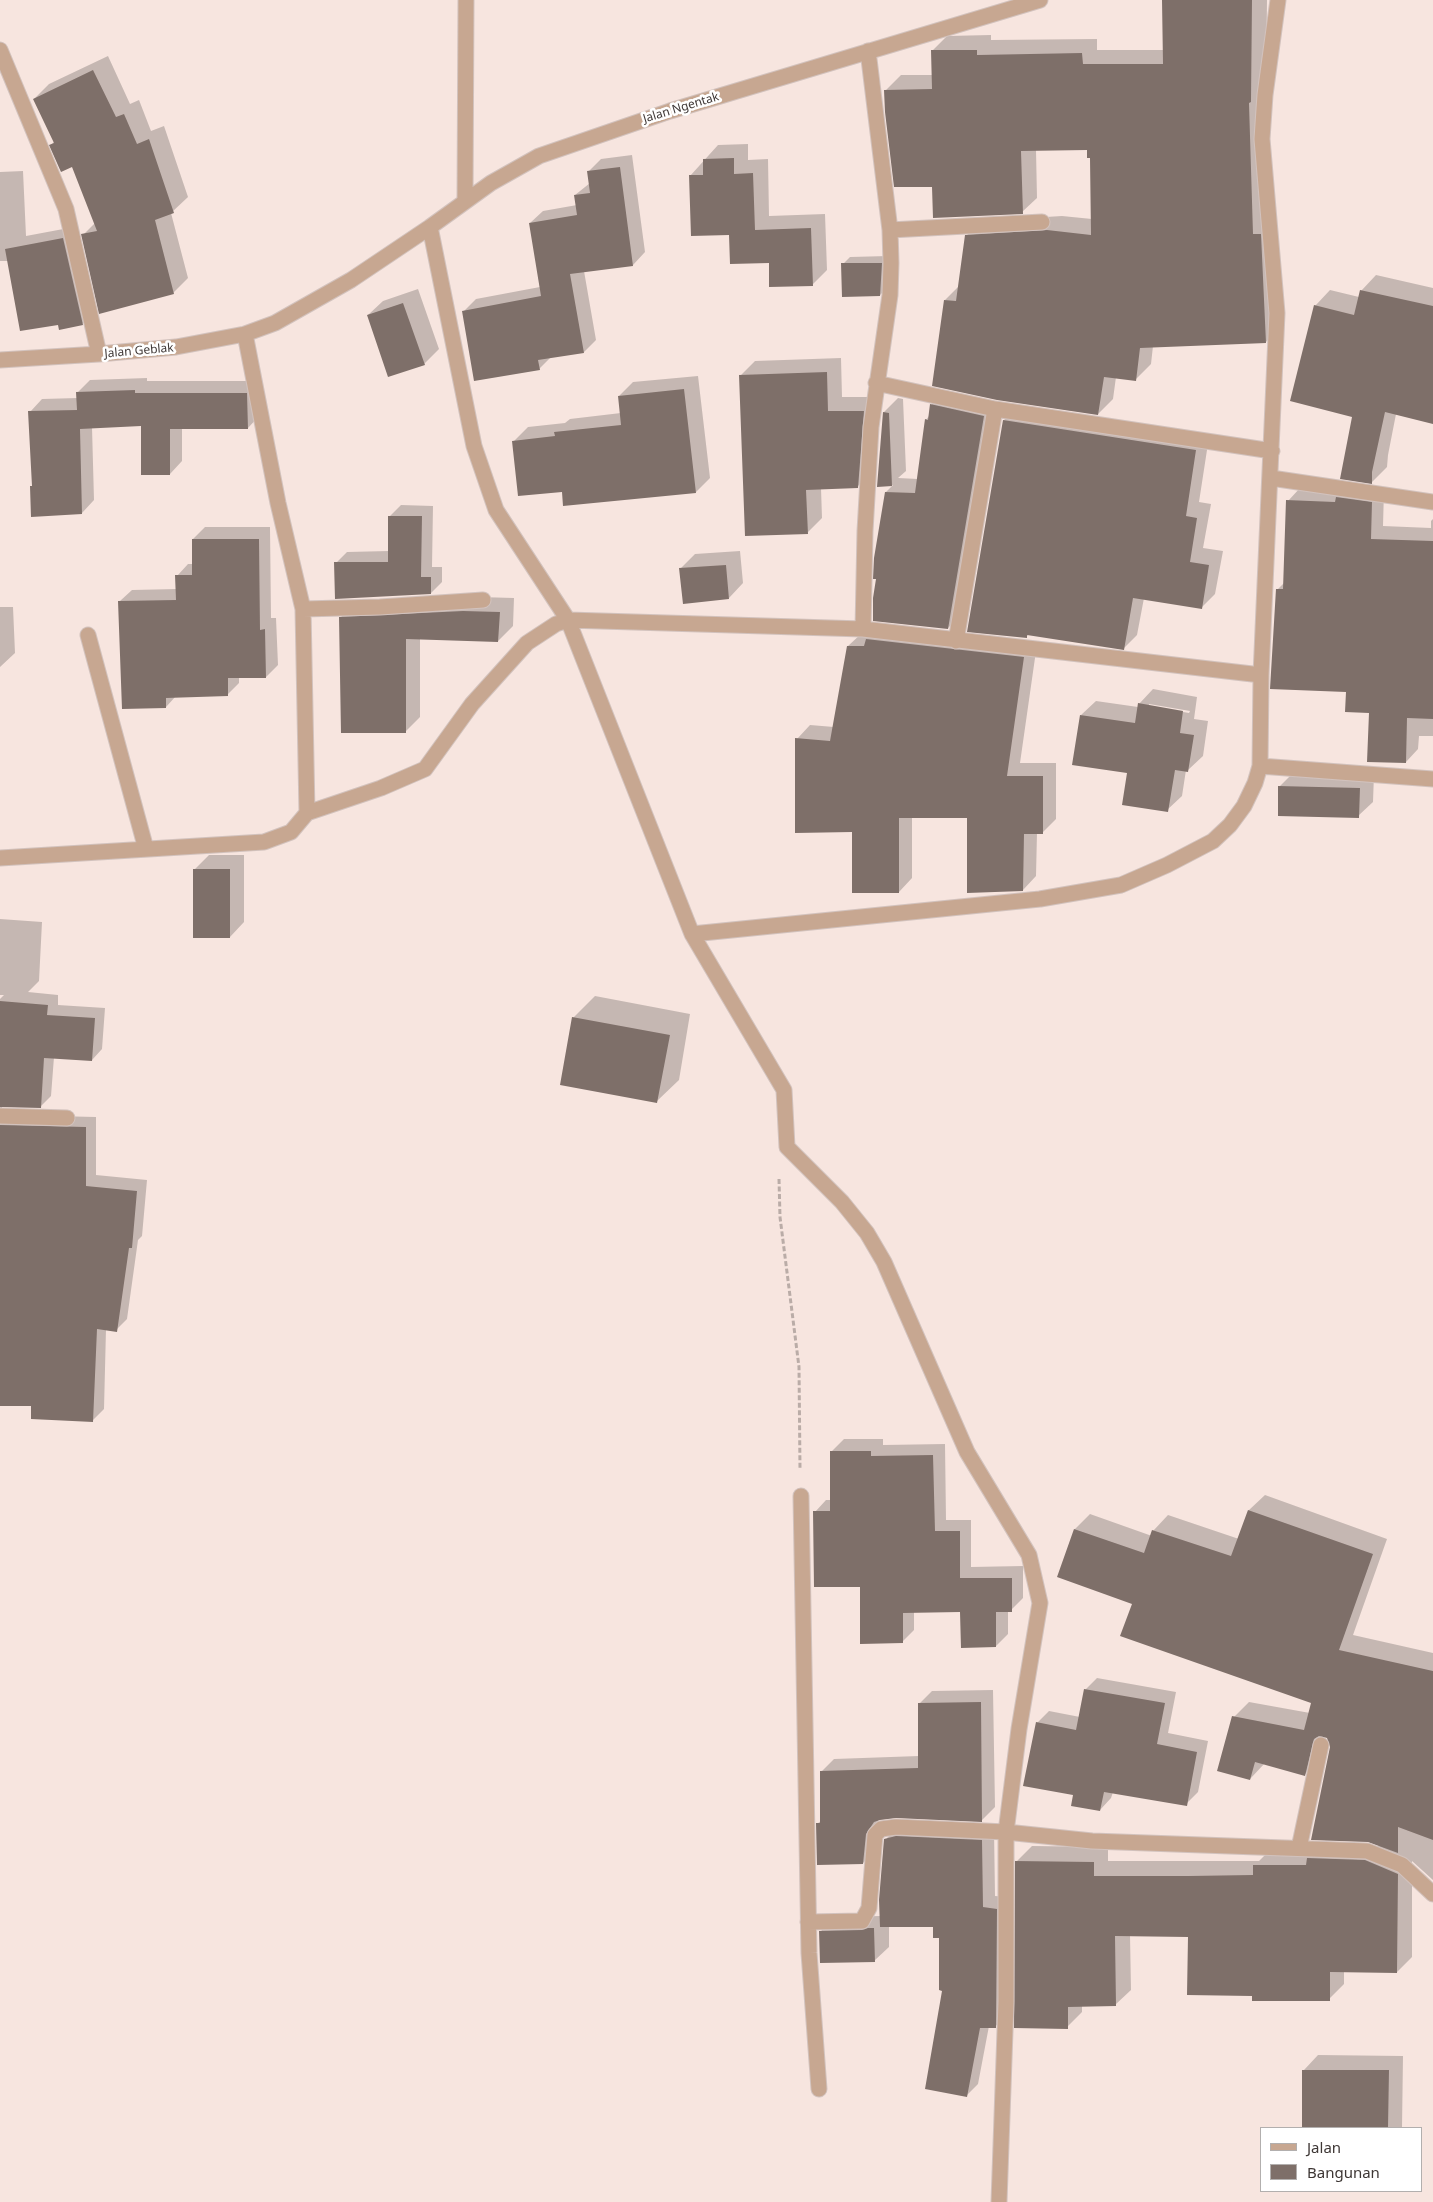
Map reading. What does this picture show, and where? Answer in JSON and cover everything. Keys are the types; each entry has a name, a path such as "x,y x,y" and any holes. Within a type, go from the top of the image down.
{"street":[{"path":"465,201 466,0"},
{"name":"Jalan Ngentak","path":"275,323 351,280 515,168 560,148 670,111 1040,0"},
{"path":"692,934 1040,898 1121,885 1167,865 1213,841 1244,806 1255,783 1260,766 1261,675 1277,313 1262,139 1265,96 1278,0"},
{"path":"0,50 66,209 99,354"},
{"path":"863,629 868,470 876,383 890,295 890,230 868,52"},
{"path":"890,230 1042,222"},
{"path":"430,227 464,388 474,446 496,510 562,622 692,934 784,1090 787,1147 842,1202 867,1233 880,1255 966,1452 1029,1556 1040,1603 1019,1729 1006,1832 1006,2002 999,2202"},
{"name":"Jalan Geblak","path":"0,360 176,347 245,334 275,323"},
{"path":"245,334 278,503 303,609 307,813"},
{"path":"876,383 995,409 1272,451"},
{"path":"956,642 995,409"},
{"path":"1271,478 1433,502"},
{"path":"303,609 380,607 482,600"},
{"path":"0,858 264,842 291,832 307,813 381,788 425,769 472,704 527,643 562,622 863,629 956,642 1261,675"},
{"path":"88,635 146,849"},
{"path":"1260,766 1433,779"},
{"path":"0,1116 67,1118"},
{"path":"801,1496 808,1922 819,2089"},
{"path":"1298,1848 1321,1745"},
{"path":"808,1922 862,1921 869,1908 873,1841 881,1829 896,1826 1006,1832 1092,1841 1367,1851 1402,1866 1433,1894"}],"path":[{"path":"787,1147 781,1165 779,1181 780,1217 799,1367 801,1496"}],"building":[{"path":"1162,0 1252,0 1251,102 1249,103 1253,234 1261,234 1266,343 1140,348 1136,381 1104,377 1098,415 997,400 932,386 944,300 956,301 965,235 1047,230 1091,235 1090,158 1087,158 1087,150 1021,151 1023,214 933,218 932,187 894,187 884,90 932,89 931,50 977,50 977,55 1082,53 1083,64 1163,64"},
{"path":"93,70 116,117 124,114 137,144 149,139 174,213 155,220 174,294 99,314 81,234 97,231 72,167 61,172 49,145 54,143 33,99"},
{"path":"734,158 734,174 753,173 755,230 811,228 813,286 769,287 769,263 730,264 729,235 691,236 689,175 703,175 703,159"},
{"path":"620,167 633,266 570,274 584,353 538,360 540,370 474,381 462,311 541,296 529,223 577,215 574,195 590,193 587,171"},
{"path":"63,238 83,325 59,330 58,325 20,331 5,249"},
{"path":"841,263 882,263 880,296 842,297"},
{"path":"1360,290 1433,306 1433,424 1385,412 1372,472 1372,484 1340,479 1352,417 1290,401 1314,305 1354,315"},
{"path":"403,303 425,365 388,377 367,315"},
{"path":"827,372 828,411 864,411 858,488 806,490 808,534 745,536 739,375"},
{"path":"684,389 696,493 563,506 562,492 518,496 512,441 555,436 554,432 621,425 618,396"},
{"path":"135,390 135,393 247,393 248,429 170,429 170,475 141,475 141,426 80,429 82,514 31,517 30,486 32,486 28,411 77,410 76,392"},
{"path":"930,404 984,416 948,629 873,621 873,598 876,579 873,579 874,558 885,492 915,493 925,419 928,420"},
{"path":"883,412 889,413 892,486 877,487"},
{"path":"1003,420 1196,450 1186,516 1197,518 1190,562 1209,565 1202,609 1133,598 1124,650 1027,635 1027,638 967,632"},
{"path":"1336,497 1372,502 1371,539 1433,541 1433,719 1407,718 1406,763 1367,762 1369,713 1345,712 1346,692 1270,689 1276,589 1283,589 1286,500 1335,502"},
{"path":"388,516 422,516 421,577 431,577 431,594 335,599 334,562 388,562"},
{"path":"192,539 259,539 260,630 265,629 266,678 228,678 228,696 166,698 166,708 122,709 118,601 176,600 175,575 192,575"},
{"path":"726,565 729,599 683,604 679,568"},
{"path":"463,611 500,612 498,642 406,639 406,733 341,733 339,617"},
{"path":"866,639 1024,657 1007,776 1043,776 1043,834 1024,834 1023,891 967,893 967,818 899,818 899,893 852,893 852,832 795,833 795,738 830,741 847,646 864,646"},
{"path":"1138,703 1183,711 1180,733 1194,735 1188,772 1175,770 1168,812 1122,805 1127,773 1072,765 1080,715 1135,723"},
{"path":"1278,786 1360,788 1359,818 1278,816"},
{"path":"193,869 230,869 230,938 193,938"},
{"path":"0,1001 48,1005 47,1015 95,1018 92,1061 44,1058 41,1108 0,1107"},
{"path":"572,1017 670,1035 657,1103 560,1085"},
{"path":"0,1125 86,1127 86,1186 137,1191 132,1248 129,1248 117,1332 97,1329 93,1422 31,1419 31,1406 0,1406"},
{"path":"830,1451 871,1451 871,1456 933,1455 935,1531 960,1531 960,1578 1012,1578 1012,1612 996,1612 996,1647 961,1648 960,1612 903,1613 903,1643 860,1644 860,1587 814,1587 813,1511 830,1511"},
{"path":"1248,1510 1373,1554 1339,1650 1433,1671 1433,1840 1398,1827 1398,1853 1368,1842 1311,1840 1330,1747 1327,1738 1319,1736 1314,1739 1305,1776 1255,1762 1250,1780 1217,1771 1232,1716 1304,1730 1311,1703 1120,1636 1132,1604 1057,1577 1074,1529 1144,1553 1152,1530 1231,1556"},
{"path":"1084,1689 1165,1703 1157,1744 1197,1752 1187,1806 1104,1792 1100,1811 1071,1806 1073,1795 1023,1786 1036,1722 1076,1730"},
{"path":"981,1702 982,1822 896,1818 880,1820 874,1822 866,1834 863,1864 817,1865 816,1823 820,1823 820,1771 918,1768 918,1703"},
{"path":"896,1836 982,1840 983,1907 997,1909 996,2028 980,2028 967,2097 925,2089 942,1991 939,1990 939,1938 933,1938 933,1927 880,1927 879,1900 884,1839"},
{"path":"1307,1858 1365,1860 1398,1874 1397,1973 1330,1972 1330,2001 1252,2001 1252,1996 1187,1995 1188,1937 1115,1936 1116,2006 1068,2007 1068,2029 1014,2028 1015,1861 1094,1862 1094,1876 1188,1876 1253,1875 1253,1865 1306,1865"},
{"path":"874,1928 875,1962 820,1963 819,1931 862,1930"},
{"path":"1302,2070 1389,2070 1388,2127 1302,2127"}]}
